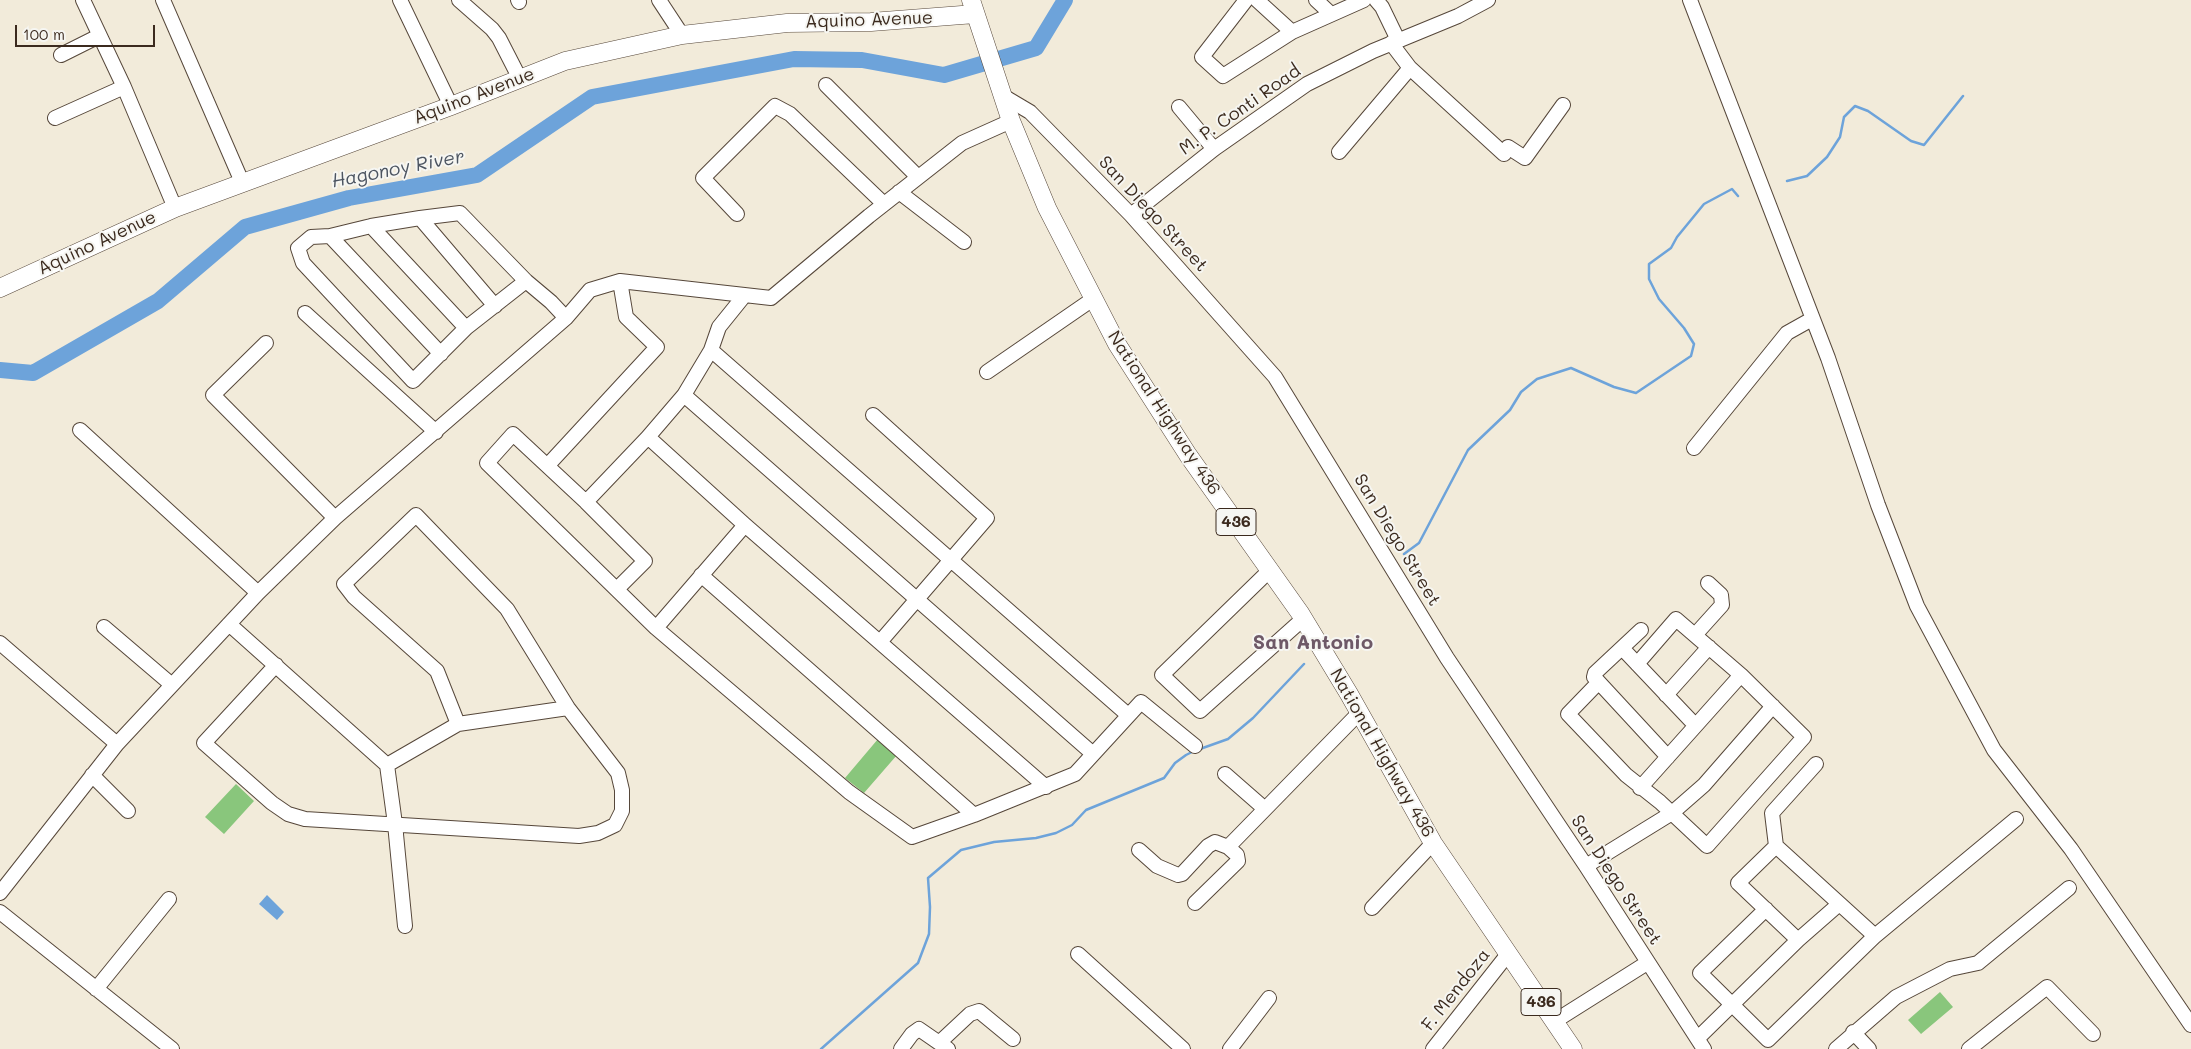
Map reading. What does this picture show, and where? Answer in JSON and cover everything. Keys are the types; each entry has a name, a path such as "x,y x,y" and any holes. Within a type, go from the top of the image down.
{"main road":[{"name":"Aquino Avenue","path":"0,288 175,208 451,106 565,61 682,35 787,23 871,22 973,7"},
{"name":"National Highway 436","path":"973,7 1011,121 1047,208 1117,344 1188,455 1303,619 1433,843 1573,1049"}],"street":[{"path":"83,0 124,88 175,208"},
{"path":"163,0 242,182"},
{"path":"400,0 451,106"},
{"path":"459,0 496,34 520,79"},
{"path":"659,0 682,35"},
{"path":"1246,0 1202,56 1223,76 1292,32 1364,0"},
{"path":"1257,0 1292,32"},
{"path":"1316,0 1331,14"},
{"path":"1376,0 1382,7 1394,42 1410,68 1504,154 1508,147 1525,158 1564,105"},
{"name":"M. P. Conti Road","path":"1131,215 1214,149 1307,84 1394,42 1458,16 1488,0"},
{"path":"1690,0 1828,358 1878,505 1917,606 1994,750 2071,849 2191,1025"},
{"path":"61,55 99,36"},
{"path":"1339,152 1410,68"},
{"path":"826,85 918,177"},
{"path":"56,118 124,88"},
{"name":"San Diego Street","path":"1003,96 1030,112 1131,215 1275,377 1447,658 1586,866 1701,1044"},
{"path":"737,214 703,178 775,106 790,114 884,204"},
{"path":"1179,107 1214,149"},
{"path":"0,893 117,744 258,593 335,518 566,318 590,290 620,281 771,298 884,204 962,143 1011,121"},
{"path":"899,192 964,242"},
{"path":"413,381 303,264 298,248 311,237 330,236 371,226 460,213 526,281 551,302 566,318"},
{"path":"420,218 495,306"},
{"path":"371,226 466,328"},
{"path":"330,236 441,354"},
{"path":"395,393 413,381 466,328 526,281"},
{"path":"548,465 657,347 626,316 620,281"},
{"path":"586,502 648,437 684,395 711,350 719,327 744,296"},
{"path":"987,372 1093,299"},
{"path":"305,313 436,432"},
{"path":"1694,448 1787,333 1812,319"},
{"path":"266,343 213,395 335,518"},
{"path":"711,350 1128,715"},
{"path":"684,395 1092,753"},
{"path":"873,415 987,518 880,642"},
{"path":"80,430 258,593"},
{"path":"617,589 645,561 548,465 513,434 487,463 656,628 849,792 912,837 974,815 1075,774 1092,753 1141,702 1195,746"},
{"path":"648,437 745,525 1046,787"},
{"path":"276,665 204,743 272,803 288,814 305,819 579,836 598,833 615,824 622,811 622,790 618,773 568,708 507,610 416,515 344,584 354,597 437,672 458,724"},
{"path":"656,628 745,525"},
{"path":"1270,570 1162,675 1200,711 1303,619"},
{"path":"701,575 974,815"},
{"path":"1695,635 1722,605 1720,595 1708,584"},
{"path":"1598,683 1568,714 1640,788 1672,813 1707,846 1804,737 1741,675 1676,619 1637,664"},
{"path":"230,624 387,765 396,824 405,926"},
{"path":"104,626 172,685"},
{"path":"1641,630 1594,677 1668,757"},
{"path":"0,643 117,744"},
{"path":"1666,695 1709,647"},
{"path":"1622,648 1695,725"},
{"path":"1640,788 1741,675"},
{"path":"1586,866 1672,813 1704,786 1773,706"},
{"path":"387,765 458,724 568,708"},
{"path":"1228,847 1359,713"},
{"path":"1816,764 1772,813 1776,846 1838,905 1875,936"},
{"path":"1226,774 1265,809"},
{"path":"92,775 128,811"},
{"path":"1766,909 1700,974 1768,1040 1875,936 2016,819"},
{"path":"1139,850 1157,866 1178,875 1182,874 1208,846 1215,842 1228,847 1237,855 1238,861 1195,904"},
{"path":"1372,908 1433,843"},
{"path":"1776,846 1738,883 1798,940"},
{"path":"1836,1049 1853,1032 1896,997 1950,969 1978,963 2069,888"},
{"path":"96,989 169,899"},
{"path":"1701,1044 1732,1005 1798,940 1838,905"},
{"path":"0,912 172,1049"},
{"path":"1078,954 1183,1049"},
{"name":"F. Mendoza","path":"1433,1049 1508,954"},
{"path":"1554,1021 1648,963"},
{"path":"1969,1049 2047,987 2093,1034"},
{"path":"1230,1049 1269,998"},
{"path":"901,1049 912,1034 919,1030 944,1046 970,1014 979,1011 1013,1039"},
{"path":"1853,1032 1869,1049"}],"green space":[{"path":"878,739 897,755 864,793 845,778"},
{"path":"236,784 254,801 224,834 205,817"},
{"path":"1940,992 1953,1007 1921,1034 1908,1020"}],"water":[{"path":"267,895 284,912 277,920 259,904"}],"waterway":[{"name":"Hagonoy River","path":"0,370 33,373 158,301 245,227 349,198 477,175 592,97 794,59 862,60 944,75 1036,48 1065,0"},
{"path":"1787,181 1807,176 1827,157 1840,137 1844,117 1855,106 1868,111 1911,141 1924,145 1963,96"},
{"path":"1404,554 1419,543 1468,450 1510,410 1521,392 1537,379 1571,368 1614,387 1636,393 1691,356 1694,344 1684,328 1659,299 1649,279 1649,264 1671,248 1677,237 1704,204 1732,189 1738,196"},
{"path":"1200,749 1228,739 1253,718 1304,664"},
{"path":"821,1049 918,963 929,934 928,878 961,850 994,842 1036,838 1056,833 1072,825 1086,810 1164,778 1175,763 1194,751"}],"district":[{"name":"San Antonio","path":"1313,643"}]}
